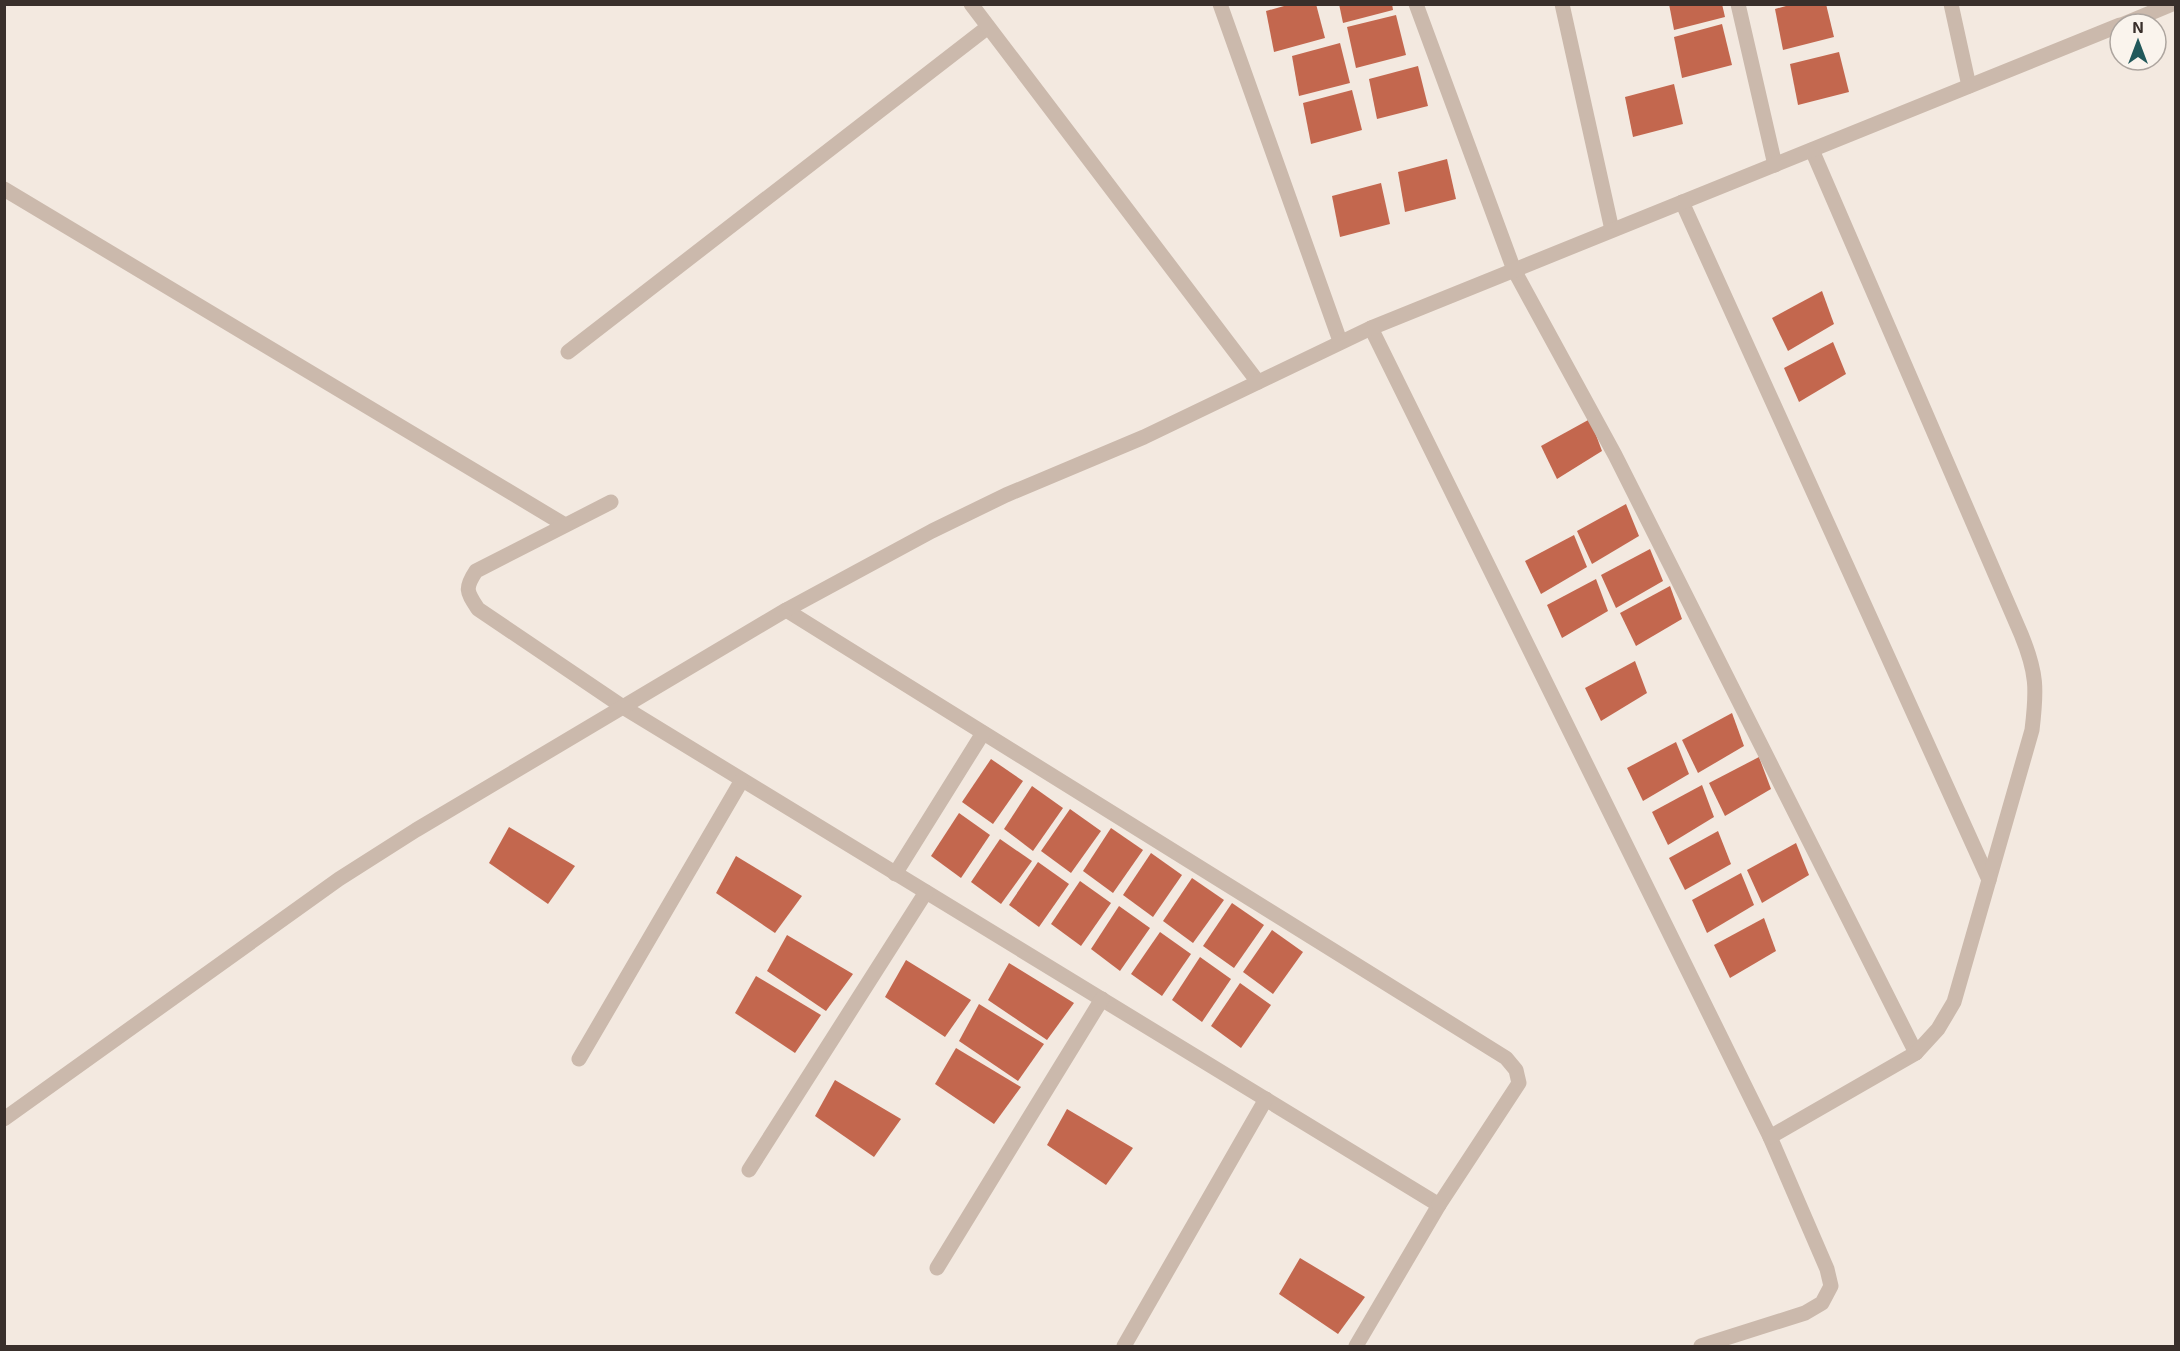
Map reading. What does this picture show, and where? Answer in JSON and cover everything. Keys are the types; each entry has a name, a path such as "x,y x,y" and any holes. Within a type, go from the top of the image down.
{"street":[{"path":"971,4 1258,382"},
{"path":"1220,4 1340,341"},
{"path":"1416,4 1514,270 1615,455 1916,1053"},
{"path":"1562,4 1612,230"},
{"path":"1738,4 1775,165"},
{"path":"1950,4 1969,86"},
{"path":"2147,9 2172,4"},
{"path":"568,352 988,27"},
{"path":"4,1119 339,879 416,830 786,610 932,531 1006,495 1144,437 1340,341 2108,31"},
{"path":"1770,1137 1916,1053 1938,1029 1954,1002 2032,730 2036,693 2032,663 1812,150"},
{"path":"4,189 565,525"},
{"path":"1682,202 1989,880"},
{"path":"1371,328 1770,1137 1827,1269 1830,1286 1822,1303 1805,1313 1701,1347"},
{"path":"611,502 476,571 468,584 469,594 478,609 623,707 1439,1206"},
{"path":"786,610 1506,1058 1516,1070 1519,1083 1439,1206 1356,1347"},
{"path":"896,874 982,733"},
{"path":"579,1059 742,780"},
{"path":"749,1170 926,892"},
{"path":"937,1268 1102,999"},
{"path":"1124,1347 1266,1099"}],"building":[{"path":"1291,4 1316,4 1325,38 1274,52 1266,11"},
{"path":"1339,4 1392,4 1393,10 1343,23"},
{"path":"1669,4 1722,4 1725,17 1674,30"},
{"path":"1793,4 1826,4 1834,37 1783,50 1775,9"},
{"path":"1396,15 1406,55 1356,68 1347,27"},
{"path":"1722,24 1732,65 1682,78 1674,37"},
{"path":"1340,43 1350,83 1299,96 1292,56"},
{"path":"1839,52 1849,92 1798,105 1790,64"},
{"path":"1418,66 1428,106 1377,119 1369,79"},
{"path":"1674,84 1683,124 1633,137 1625,97"},
{"path":"1352,90 1362,130 1311,144 1303,103"},
{"path":"1447,159 1456,199 1405,212 1398,172"},
{"path":"1381,183 1390,224 1340,237 1332,196"},
{"path":"1822,291 1834,324 1788,351 1772,318"},
{"path":"1833,342 1846,374 1799,402 1784,368"},
{"path":"1590,419 1602,451 1557,479 1541,446"},
{"path":"1626,504 1639,536 1592,564 1577,531"},
{"path":"1574,535 1587,567 1541,594 1525,561"},
{"path":"1650,549 1663,581 1616,608 1601,575"},
{"path":"1596,579 1608,611 1562,638 1547,605"},
{"path":"1670,586 1682,619 1636,646 1620,613"},
{"path":"1635,661 1647,693 1601,721 1585,688"},
{"path":"1732,713 1744,746 1698,773 1682,740"},
{"path":"1676,742 1689,774 1643,801 1627,768"},
{"path":"1759,757 1771,789 1725,816 1709,783"},
{"path":"991,759 1023,781 993,824 962,802"},
{"path":"1702,785 1714,817 1668,845 1652,812"},
{"path":"1032,786 1063,808 1033,851 1004,829"},
{"path":"1070,809 1101,831 1071,873 1041,851"},
{"path":"959,813 990,835 961,878 931,856"},
{"path":"509,827 575,866 548,904 489,863"},
{"path":"1111,828 1143,850 1113,893 1083,871"},
{"path":"1718,831 1731,864 1685,890 1669,858"},
{"path":"1000,839 1032,861 1001,904 971,882"},
{"path":"1796,843 1809,875 1762,903 1747,870"},
{"path":"1151,853 1182,875 1153,917 1123,895"},
{"path":"736,856 802,896 775,933 716,893"},
{"path":"1038,862 1069,884 1039,927 1009,905"},
{"path":"1741,873 1754,905 1707,933 1692,900"},
{"path":"1192,878 1224,900 1193,943 1163,921"},
{"path":"1080,881 1111,903 1081,946 1051,924"},
{"path":"1232,903 1264,925 1234,968 1203,946"},
{"path":"1119,906 1150,928 1120,971 1091,949"},
{"path":"1764,918 1776,951 1730,978 1714,945"},
{"path":"1272,930 1303,952 1273,994 1243,972"},
{"path":"1160,932 1191,954 1162,996 1131,974"},
{"path":"787,935 853,974 826,1011 767,971"},
{"path":"1200,957 1231,979 1202,1022 1172,1000"},
{"path":"906,960 971,1000 945,1037 885,997"},
{"path":"1009,963 1074,1003 1047,1040 988,1000"},
{"path":"756,976 821,1015 795,1053 735,1013"},
{"path":"1240,983 1271,1005 1241,1048 1211,1026"},
{"path":"979,1004 1044,1044 1018,1081 959,1041"},
{"path":"956,1048 1021,1087 994,1124 935,1084"},
{"path":"835,1080 901,1119 874,1157 815,1116"},
{"path":"1067,1109 1133,1148 1106,1185 1047,1145"},
{"path":"1300,1258 1365,1297 1338,1334 1279,1294"}]}
